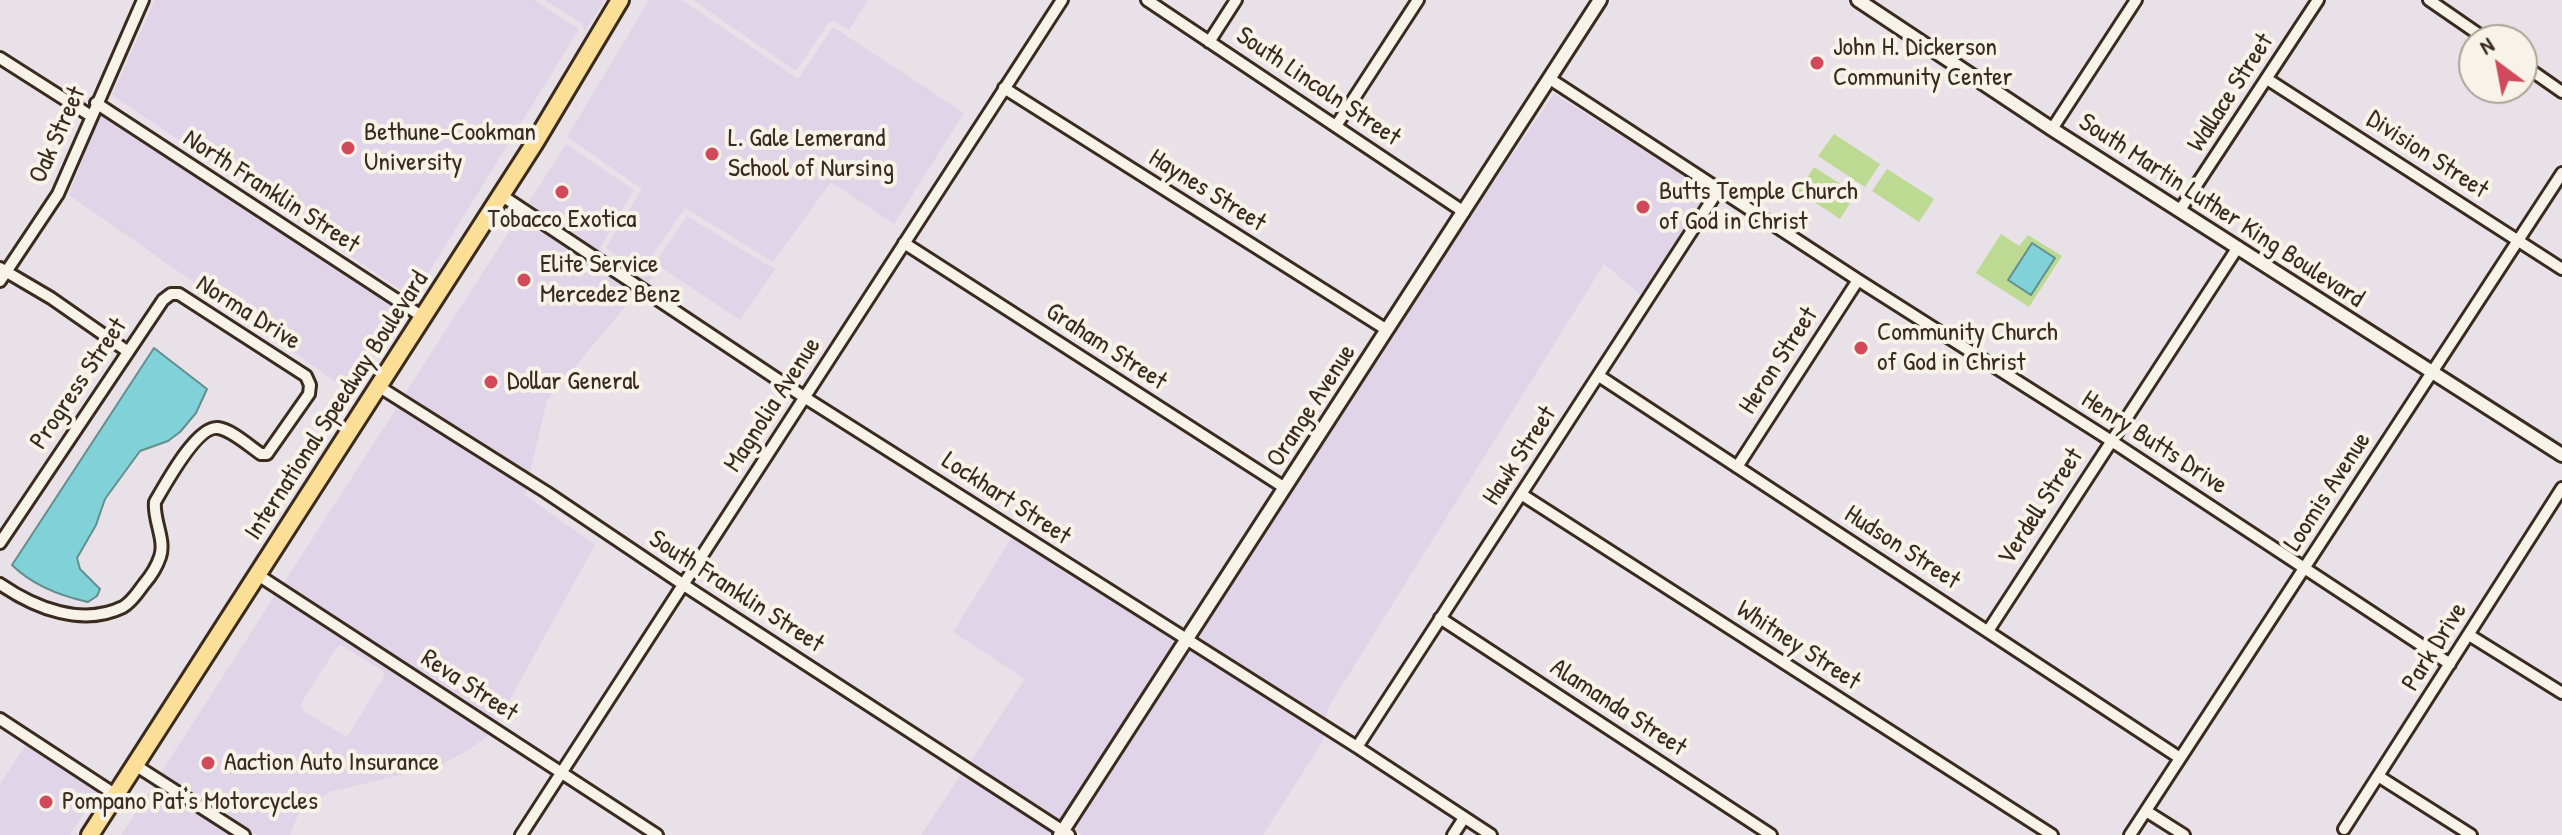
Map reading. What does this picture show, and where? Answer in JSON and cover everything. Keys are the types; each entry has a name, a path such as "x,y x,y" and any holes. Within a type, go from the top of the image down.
{"main road":[{"name":"International Speedway Boulevard","path":"90,835 501,195 620,0"}],"street":[{"name":"Oak Street","path":"2,274 58,194 143,0"},
{"name":"South Lincoln Street","path":"1147,0 1464,212"},
{"path":"1209,42 1236,0"},
{"path":"1336,126 1418,0"},
{"name":"Orange Avenue","path":"1064,834 1600,0"},
{"name":"South Martin Luther King Boulevard","path":"1858,0 2052,129 2562,455"},
{"path":"2052,129 2136,0"},
{"name":"Wallace Street","path":"2180,210 2318,0"},
{"path":"2429,0 2464,24"},
{"name":"Magnolia Avenue","path":"521,835 1004,88 1057,1"},
{"path":"0,58 91,116"},
{"path":"2538,75 2562,92"},
{"name":"Henry Butts Drive","path":"1550,79 2110,440 2450,664"},
{"name":"Division Street","path":"2267,79 2562,269"},
{"name":"Haynes Street","path":"1004,88 1387,330"},
{"name":"North Franklin Street","path":"96,103 423,317"},
{"name":"Loomis Avenue","path":"2130,835 2433,372 2516,239 2562,173"},
{"name":"Hawk Street","path":"1357,747 1719,189"},
{"name":"Lockhart Street","path":"501,195 804,397 1491,835"},
{"name":"Graham Street","path":"904,243 1285,488"},
{"name":"Verdell Street","path":"1988,631 2238,247"},
{"path":"2,274 51,298 127,351"},
{"name":"Heron Street","path":"1737,467 1858,280"},
{"name":"Progress Street","path":"0,543 127,351 163,300 171,294"},
{"name":"Norma Drive","path":"0,584 16,595 56,612 85,617 122,607 131,601 160,559 162,548 155,502 195,441 204,431 215,427 225,430 261,454 267,454 309,394 310,385 306,376 179,294 171,294"},
{"name":"Hudson Street","path":"1599,376 2180,758"},
{"name":"South Franklin Street","path":"378,386 546,492 1064,834"},
{"name":"Park Drive","path":"2344,829 2562,488"},
{"name":"Whitney Street","path":"1521,494 2052,835"},
{"name":"Reva Street","path":"258,575 657,835"},
{"name":"Alamanda Street","path":"1440,618 1771,835"},
{"path":"2469,635 2562,693"},
{"path":"0,719 116,795"},
{"path":"135,765 244,835"},
{"path":"2378,776 2471,835"},
{"path":"2146,811 2184,835"},
{"path":"1453,835 1464,818"}],"shaded area":[{"name":"Bethune-Cookman University","path":"155,0 534,0 579,29 413,298 112,95"},
{"path":"545,0 605,0 579,41 585,31 582,24"},
{"name":"Bethune-Cookman University","path":"649,0 682,0 798,79 833,27 964,113 894,224 831,182 773,262 685,208 641,272 606,248 642,189 567,137"},
{"path":"693,0 868,0 849,30 834,21 829,22 796,71"},
{"path":"1554,94 1709,191 1642,296 1604,264 1328,708 1326,720 1196,639 1444,255"},
{"path":"100,114 404,313 352,393 69,195"},
{"path":"566,144 634,190 600,248 638,277 646,276 687,216 776,268 740,320 662,268 646,284 527,205"},
{"path":"519,216 636,294 547,400 530,473 405,394"},
{"path":"398,406 527,488 525,495 595,545 497,723 283,584"},
{"path":"1012,537 1176,642 1060,821 970,762 1025,679 953,632"},
{"path":"275,595 490,734 439,766 329,792 298,815 290,835 256,835 161,773","holes":["341,645 382,670 385,675 345,736 304,711 300,705"]},
{"path":"1189,650 1324,734 1323,741 1263,835 1082,835 1073,829"},
{"path":"26,744 98,791 70,835 0,835 0,784"},
{"path":"962,773 1053,833 1052,835 921,835"},
{"path":"154,785 231,835 121,835"}],"green space":[{"path":"1834,134 1880,164 1865,187 1818,156"},
{"path":"1814,167 1856,194 1840,219 1798,191"},
{"path":"1887,169 1934,199 1919,222 1872,191"},
{"path":"2001,234 2019,246 2028,235 2062,256 2029,307 1976,273"}],"water":[{"path":"2032,243 2055,258 2031,295 2008,280"},
{"path":"154,348 207,389 196,413 180,432 168,441 140,451 105,499 96,525 77,558 80,569 100,589 97,596 88,602 57,593 12,565"}],"place":[{"name":"John H. Dickerson Community Center","path":"1817,63"},
{"name":"Bethune-Cookman University","path":"348,148"},
{"name":"L. Gale Lemerand School of Nursing","path":"712,154"},
{"name":"Tobacco Exotica","path":"562,192"},
{"name":"Butts Temple Church of God in Christ","path":"1643,207"},
{"name":"Elite Service Mercedez Benz","path":"524,280"},
{"name":"Community Church of God in Christ","path":"1861,348"},
{"name":"Dollar General","path":"491,382"},
{"name":"Aaction Auto Insurance","path":"208,763"},
{"name":"Pompano Pat's Motorcycles","path":"46,802"}]}
